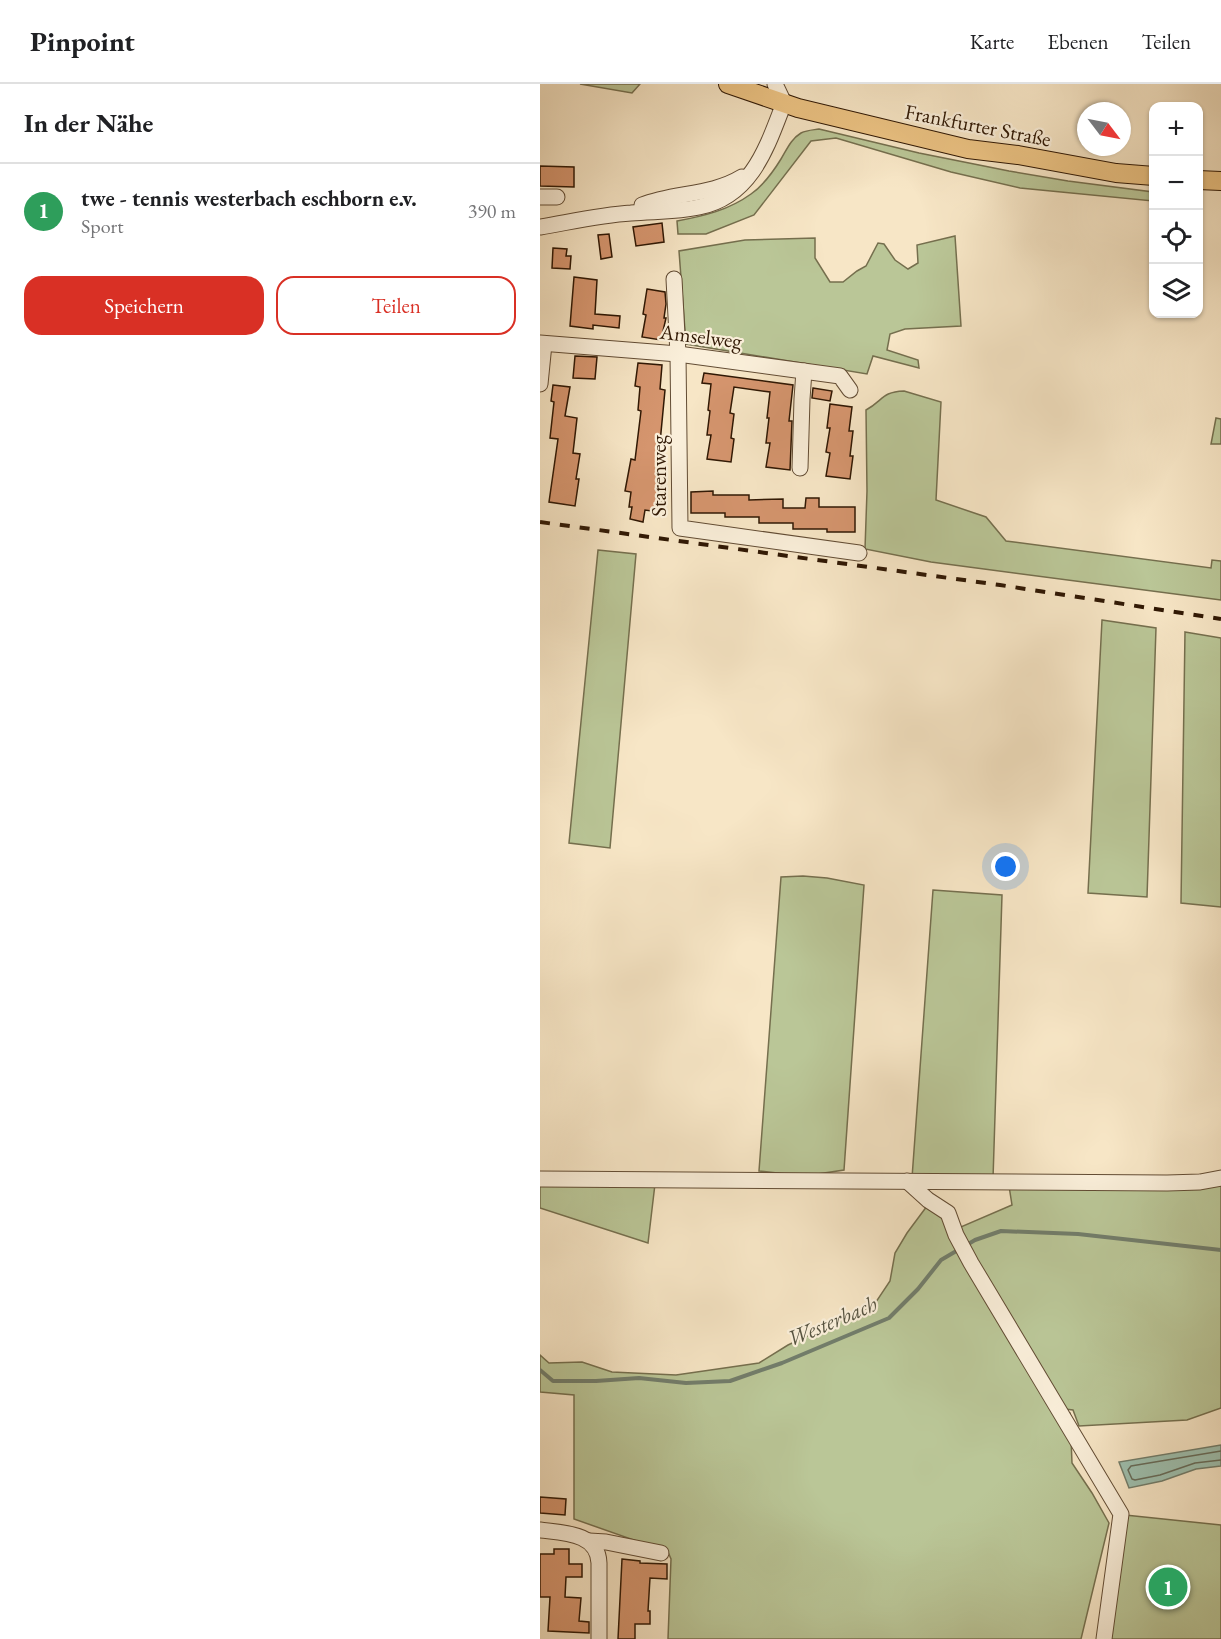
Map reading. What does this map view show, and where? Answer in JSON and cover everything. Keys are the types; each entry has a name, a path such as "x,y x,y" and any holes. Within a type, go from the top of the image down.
{"main road":[{"name":"Frankfurter Straße","path":"739,85 798,108 968,149 1018,155 1116,173 1149,176"},
{"path":"1203,180 1221,181"}],"street":[{"path":"540,226 629,213 699,207 712,204 735,191 754,170 766,150 784,103 775,84"},
{"path":"540,197 557,197"},
{"name":"Starenweg","path":"674,279 678,354 680,528 859,553"},
{"path":"540,384 542,344"},
{"name":"Amselweg","path":"542,344 678,354 840,376 850,390"},
{"path":"800,468 804,371"},
{"path":"540,1179 1167,1183 1200,1182 1221,1178"},
{"path":"907,1181 928,1200 948,1213 956,1235 971,1263 1120,1514 1104,1639"},
{"path":"540,1530 661,1553"},
{"path":"589,1541 595,1546 599,1555 599,1639"}],"shaded area":[{"path":"580,84 640,84 632,93"},
{"path":"819,129 919,153 1009,171 1149,191 1149,201 1020,188 951,172 836,138 811,141 754,215 706,234 678,234 677,221 716,212 734,204 760,187 778,164 789,144 798,135"},
{"path":"955,236 961,326 905,329 890,334 887,350 918,360 919,368 873,356 867,374 686,344 679,251 745,240 815,238 815,258 830,282 843,282 866,266 878,243 884,244 895,260 908,269 918,263 917,245"},
{"path":"904,391 941,402 936,500 986,517 1006,541 1211,568 1212,560 1221,561 1221,600 931,562 865,549 866,410 891,393"},
{"path":"1216,418 1221,419 1221,444 1211,444"},
{"path":"598,550 636,554 610,848 569,843"},
{"path":"1102,620 1156,628 1147,897 1088,893"},
{"path":"1185,632 1221,638 1221,907 1181,903"},
{"path":"803,876 864,885 844,1170 804,1176 759,1171 781,877"},
{"path":"933,890 1002,895 993,1179 912,1178"},
{"path":"1221,1182 1221,1408 1187,1420 1079,1426 1073,1410 1065,1409 1065,1412 1070,1413 1072,1463 1109,1523 1081,1639 668,1639 671,1559 668,1552 574,1519 574,1395 540,1392 540,1355 549,1363 582,1362 612,1372 676,1375 759,1363 788,1345 874,1305 890,1281 895,1253 927,1206 961,1227 1012,1205 1009,1186"},
{"path":"655,1184 648,1243 540,1208 540,1185"},
{"path":"1125,1515 1221,1525 1221,1639 1108,1639"}],"water":[{"path":"1221,1445 1221,1466 1196,1469 1162,1481 1129,1488 1119,1462"}],"building":[{"path":"540,166 574,167 574,187 540,186"},
{"path":"662,223 664,242 636,246 633,227"},
{"path":"609,234 612,257 601,259 598,235"},
{"path":"553,248 567,249 566,256 571,256 570,269 552,268"},
{"path":"574,277 597,280 595,314 620,316 619,328 593,325 593,329 570,326"},
{"path":"647,289 665,292 664,318 666,318 661,340 642,337"},
{"path":"575,356 597,357 595,379 573,378"},
{"path":"638,363 662,365 660,389 665,390 657,480 662,481 659,497 662,497 659,512 645,510 643,522 630,519 631,492 625,491 631,459 635,460 641,411 638,410 640,387 635,386"},
{"path":"704,373 793,385 789,421 792,421 790,470 766,467 770,443 766,443 770,392 734,387 730,413 734,414 731,462 707,459 711,435 707,435 711,384 702,383"},
{"path":"553,385 570,387 565,416 577,418 573,453 580,454 575,506 549,502 558,439 550,438 554,402 551,401"},
{"path":"813,388 832,391 830,401 812,398"},
{"path":"830,404 852,407 849,431 853,431 850,456 853,456 850,479 826,476 830,453 826,452 830,428 827,428"},
{"path":"713,491 713,495 749,495 749,500 783,499 783,508 805,508 806,498 819,498 819,507 855,507 855,532 793,529 793,523 759,523 759,517 725,517 725,513 691,513 691,492"},
{"path":"540,1497 566,1499 565,1515 540,1513"},
{"path":"554,1549 569,1549 569,1564 582,1564 582,1577 566,1577 565,1597 581,1598 579,1621 589,1622 589,1633 548,1631 550,1597 540,1597 540,1554 554,1554"},
{"path":"622,1559 640,1561 640,1563 667,1564 667,1579 650,1578 648,1611 650,1611 650,1624 635,1624 635,1639 618,1639"}],"waterway":[{"name":"Westerbach","path":"965,1246 1001,1231 1078,1234 1221,1250"},
{"name":"Westerbach","path":"540,1370 553,1381 639,1378 686,1383 730,1381 782,1363 889,1318 918,1289 941,1260 958,1250"}],"railway":[{"path":"540,522 1000,585 1221,619"}],"place":[{"name":"twe - tennis westerbach eschborn e.v.","path":"1168,1587"}]}
